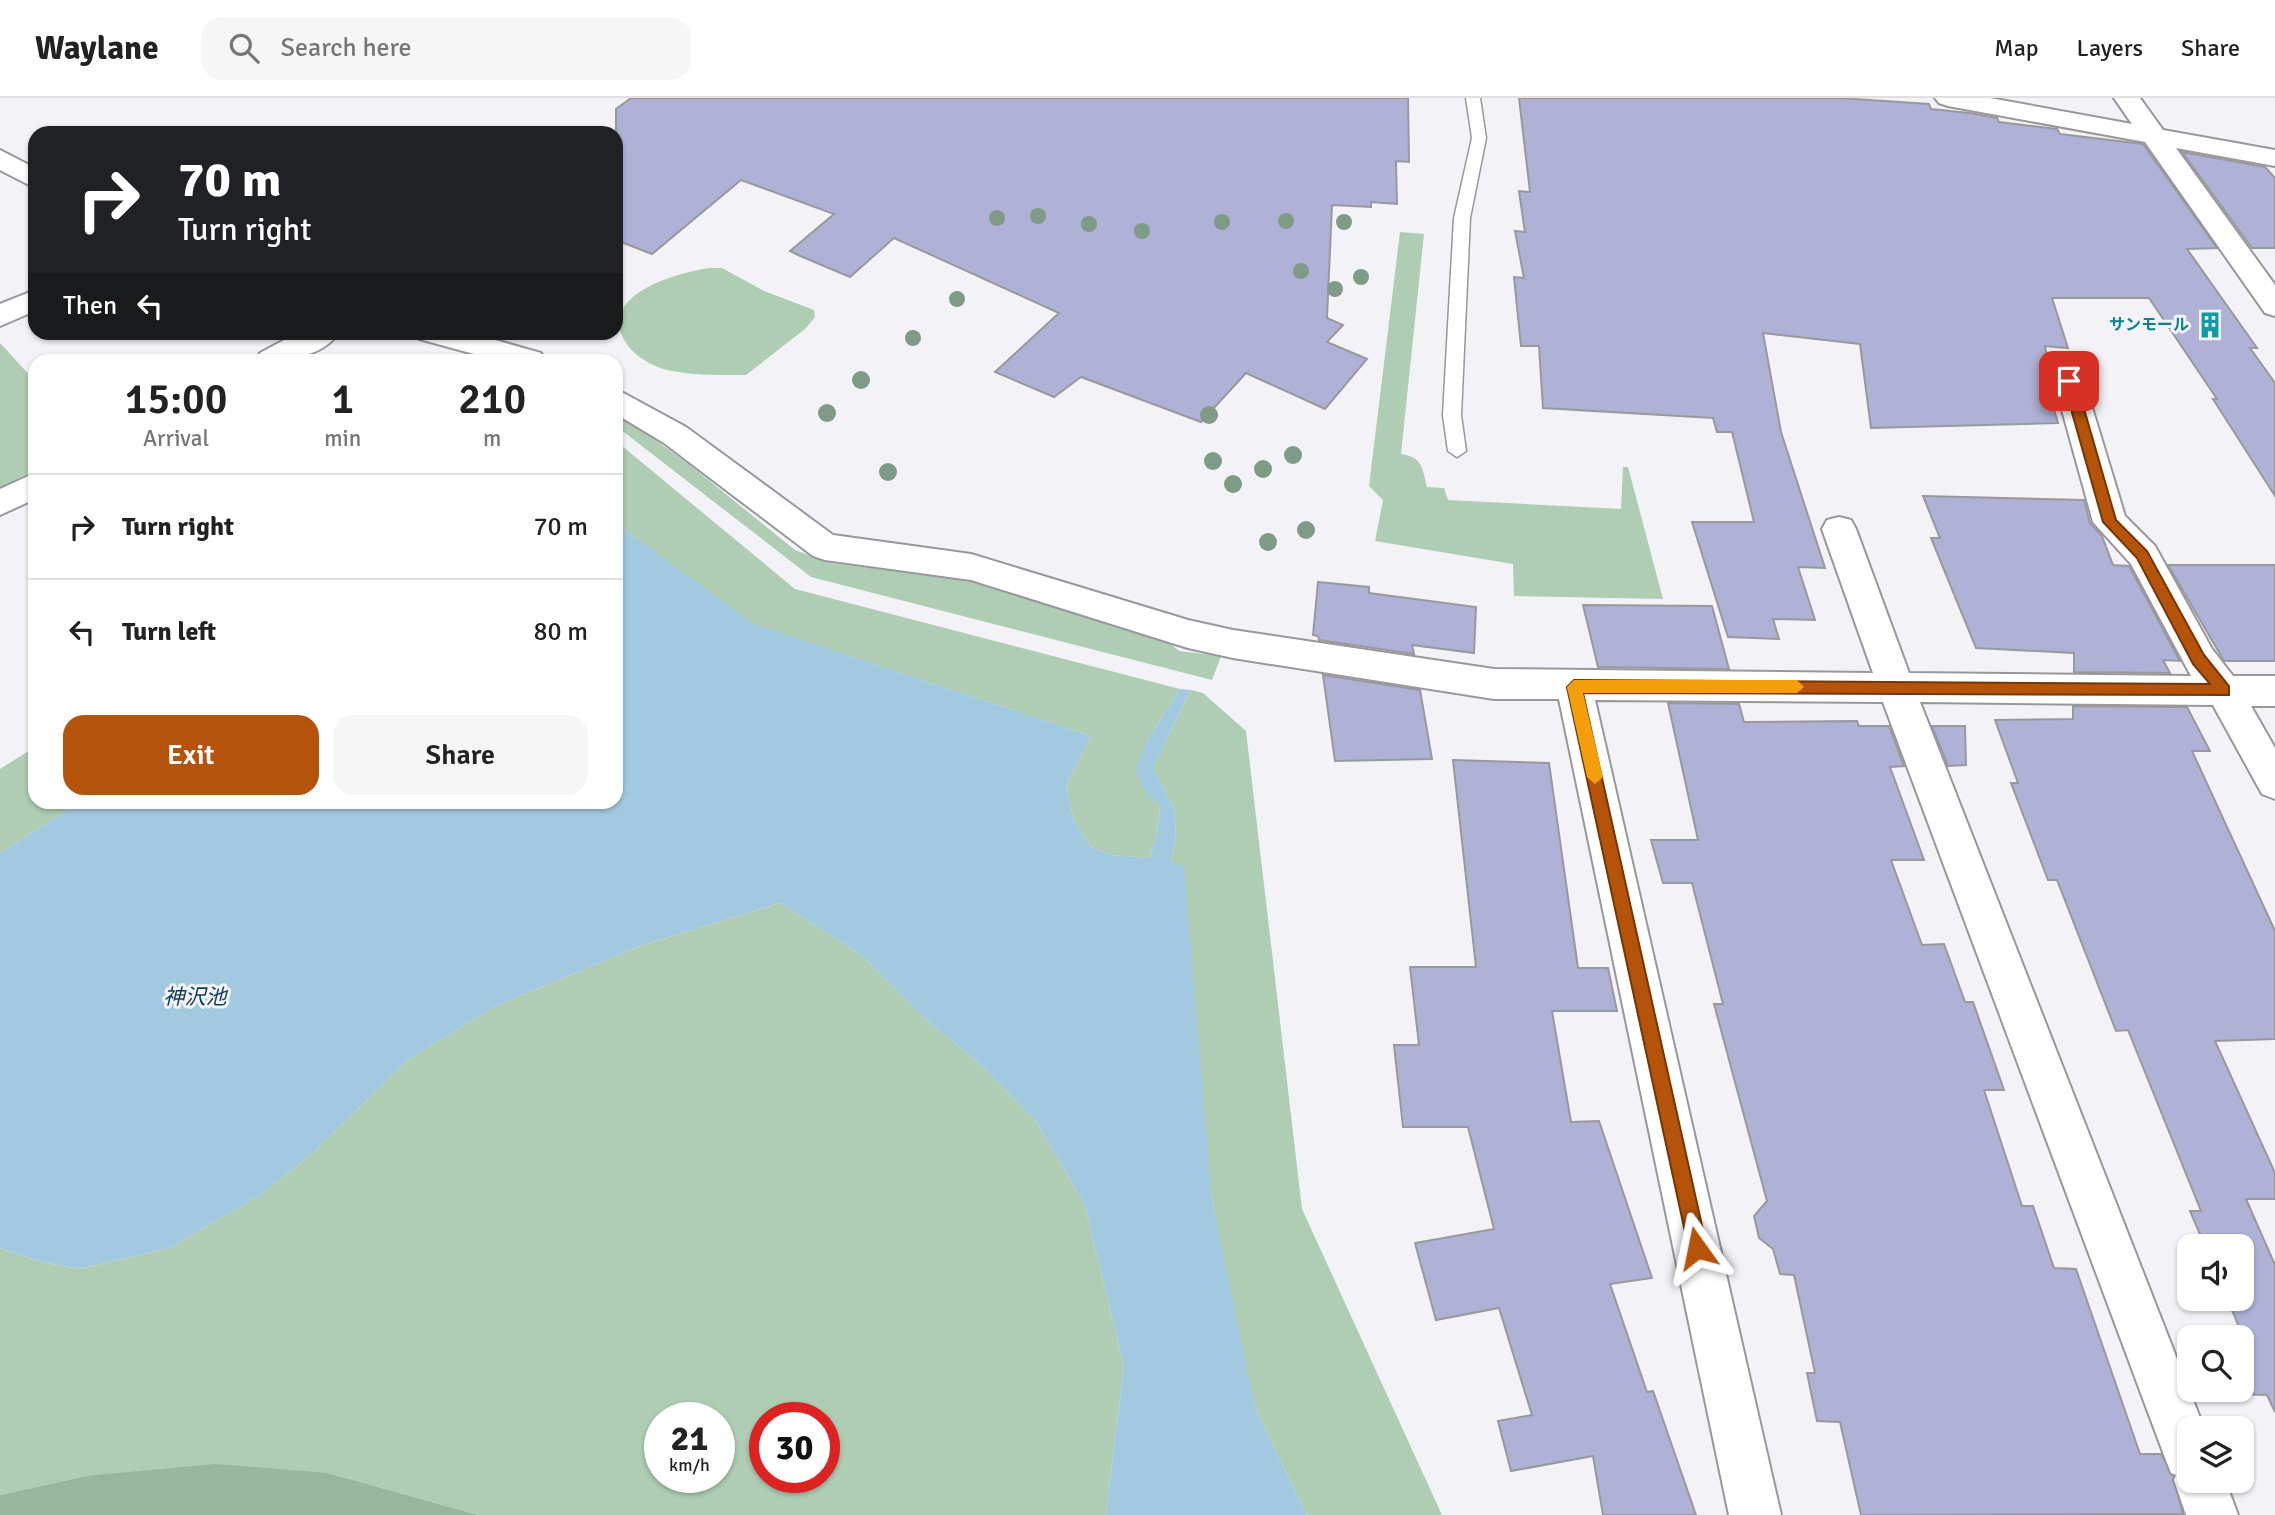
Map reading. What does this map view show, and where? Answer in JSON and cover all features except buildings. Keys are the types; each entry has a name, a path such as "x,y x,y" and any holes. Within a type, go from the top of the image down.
{"street":[{"path":"1948,98 2275,158"},
{"path":"2127,98 2275,306"},
{"path":"2,162 28,176"},
{"path":"0,316 28,302"},
{"path":"282,354 309,340"},
{"path":"459,340 509,354"},
{"path":"2069,381 2110,522 2143,555 2199,659 2224,691 2275,783"},
{"path":"623,404 676,435 806,536 838,551 971,567 1188,634 1233,644 1494,684 1574,687 2275,691"},
{"path":"0,503 28,489"},
{"path":"1839,529 1896,687 2177,1424"},
{"path":"1574,687 1755,1515"},
{"path":"2204,1493 2212,1515"}],"lane":[{"path":"1457,451 1452,415 1462,218 1479,138 1473,98"}],"green space":[{"path":"1400,232 1424,234 1401,454 1417,460 1427,487 1444,488 1448,500 1621,509 1623,467 1628,467 1663,599 1514,596 1513,564 1375,541 1383,500 1369,486"},
{"path":"722,268 764,291 814,310 815,317 805,329 746,375 703,374 660,368 634,353 626,343 623,338 623,309 633,297 647,288 681,274"},
{"path":"0,343 28,373 28,474 0,488"},
{"path":"623,420 690,465 795,550 830,563 969,580 1165,639 1179,651 1221,656 1212,680 811,577 623,431"},
{"path":"623,447 795,589 1180,689 1146,742 1148,795 1160,807 1157,834 1150,858 1112,855 1091,847 1074,821 1066,785 1091,736 753,624 623,528"},
{"path":"1191,690 1203,693 1246,731 1302,1209 1442,1515 1307,1515 1255,1408 1212,1200 1171,862 1176,837 1174,808 1153,768"},
{"path":"28,751 28,809 69,809 0,853 0,769"},
{"path":"780,903 860,954 933,1026 979,1063 1036,1122 1084,1203 1124,1366 1106,1515 478,1515 328,1473 86,1476 0,1495 0,1248 41,1262 79,1269 170,1248 262,1194 314,1152 408,1060 492,1008 640,946"},
{"path":"215,1464 328,1473 478,1515 0,1515 0,1495 86,1476"}],"water":[{"name":"神沢池","path":"623,528 754,624 1091,736 1066,785 1074,821 1091,847 1112,855 1150,858 1157,834 1160,807 1148,795 1135,772 1146,742 1180,689 1191,690 1153,768 1174,808 1176,837 1171,862 1184,866 1212,1200 1255,1408 1307,1515 1106,1515 1124,1366 1084,1203 1036,1122 979,1063 933,1026 860,954 780,903 640,946 492,1008 408,1060 314,1152 262,1194 170,1248 79,1269 41,1262 0,1248 0,853 69,809 623,809"}],"slow traffic":[{"path":"1595,777 1574,687 1797,687"}],"place":[{"name":"サンモール","path":"2210,325"}],"route":[{"path":"1697,1248 1574,687 2224,691 2199,659 2143,555 2110,522 2069,381"}]}
